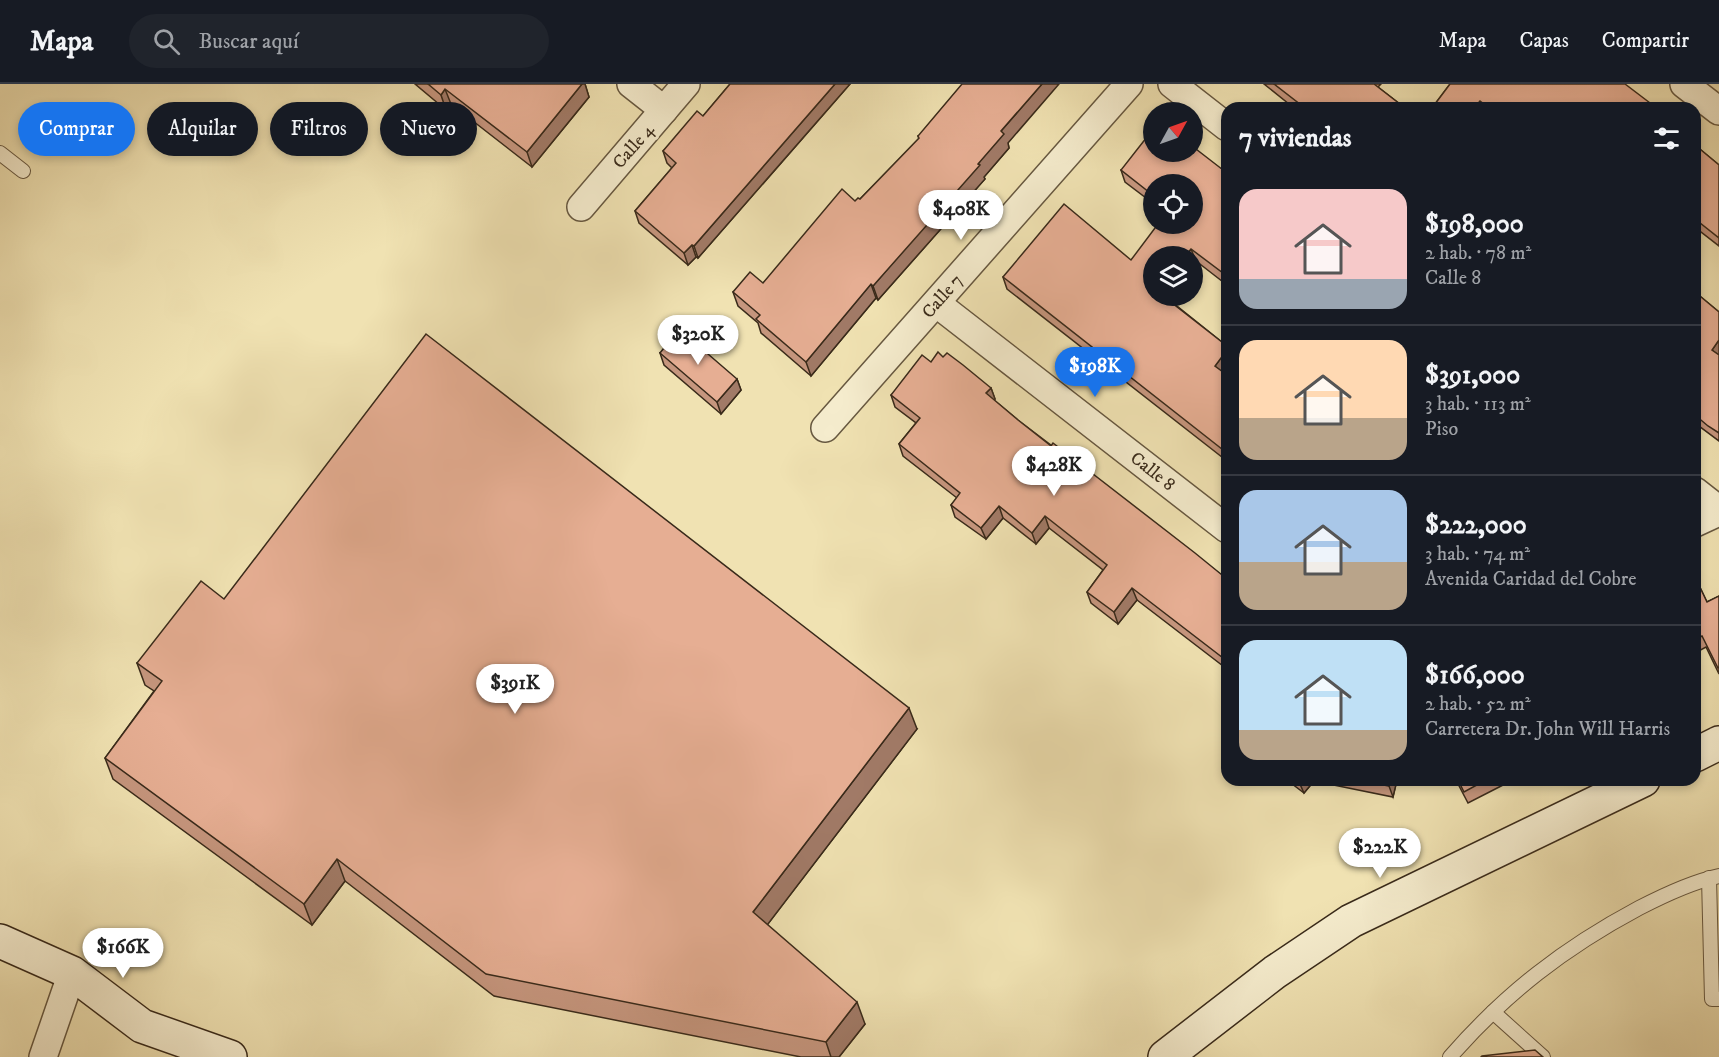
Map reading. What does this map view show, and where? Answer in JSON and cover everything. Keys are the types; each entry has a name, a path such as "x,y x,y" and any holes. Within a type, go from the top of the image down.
{"street":[{"path":"632,84 664,110"},
{"name":"Calle 4","path":"581,207 686,84"},
{"name":"Calle 7","path":"825,428 1129,84"},
{"path":"1172,84 1221,122"},
{"path":"1684,84 1719,111"},
{"name":"Calle 8","path":"936,303 1221,524"},
{"path":"1701,496 1719,511 1701,520"},
{"path":"1701,752 1719,743"},
{"path":"1165,1057 1275,972 1351,921 1631,786"},
{"path":"0,941 72,974 142,1026 230,1057"},
{"path":"43,1057 72,974"}],"lane":[{"path":"0,153 23,171"},
{"path":"1450,1057 1493,1012 1539,970 1610,924 1666,894 1714,877 1712,999 1719,999"},
{"path":"1493,1012 1543,1057"}],"building":[{"path":"428,84 582,84 527,152 477,114 477,102 462,102 445,89 441,95"},
{"path":"730,84 835,84 694,246 692,245 684,253 635,211 676,163 663,151 697,111 703,116"},
{"path":"962,84 1042,84 1001,131 1004,134 978,164 980,165 873,286 871,284 806,362 756,319 760,315 733,292 750,272 763,283 842,189 855,201 860,199 919,138 918,136"},
{"path":"1274,84 1374,84 1397,102 1297,102"},
{"path":"1450,84 1625,84 1649,102 1480,101 1436,102"},
{"path":"1143,142 1143,162 1203,162 1203,154 1221,168 1221,272 1203,258 1203,246 1143,246 1143,306 1176,306 1221,341 1221,358 1215,366 1221,370 1221,448 1003,277 1064,204 1131,260 1150,234 1203,234 1203,174 1143,174 1143,187 1121,170"},
{"path":"1701,150 1719,165 1719,238 1701,224"},
{"path":"1701,297 1719,312 1719,340 1712,350 1719,355 1719,433 1701,420"},
{"path":"679,329 737,379 717,402 660,353"},
{"path":"426,334 909,708 753,912 857,1002 826,1042 486,974 337,859 304,904 105,758 162,681 137,663 201,581 224,599"},
{"path":"938,352 943,357 947,353 991,388 986,393 1018,420 1051,446 1053,443 1221,574 1221,656 1132,588 1114,612 1087,592 1107,565 1045,516 1032,533 999,506 981,528 951,505 960,493 899,444 920,418 891,395 922,355 931,362"},
{"path":"1701,590 1707,602 1719,596 1718,668 1702,636"},
{"path":"1461,786 1475,786 1464,792"},
{"path":"1535,1050 1543,1057 1481,1057 1482,1056"}]}
